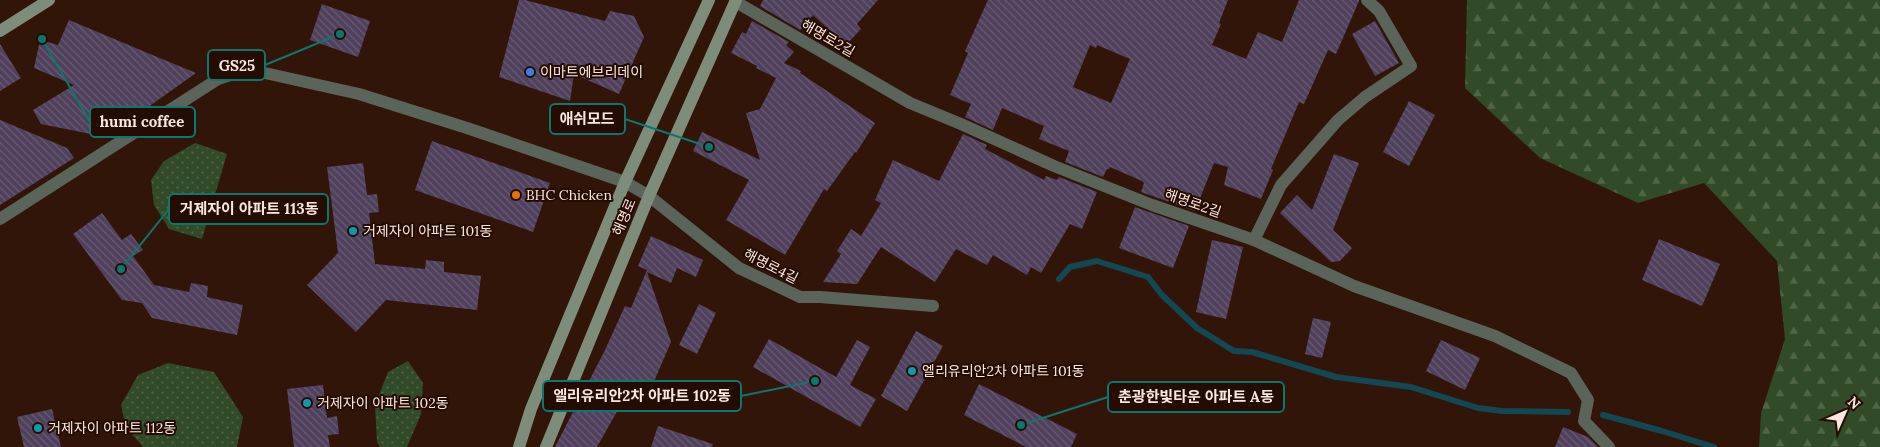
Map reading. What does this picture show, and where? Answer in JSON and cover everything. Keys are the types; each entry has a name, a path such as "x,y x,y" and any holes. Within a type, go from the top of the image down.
{"street":[{"path":"0,31 50,0"},
{"name":"해명로","path":"519,447 531,410 626,182 709,0"},
{"path":"1254,240 1282,185 1338,120 1365,97 1411,66 1379,11 1367,0"},
{"name":"해명로","path":"546,447 649,196 733,1"},
{"name":"해명로2길","path":"733,1 910,103 1054,166 1152,205 1254,240 1354,286 1495,336 1571,373 1588,400 1584,422 1608,447"},
{"name":"해명로4길","path":"0,220 194,92 218,79 242,71 265,73 359,94 467,128 626,182 649,196 739,268 800,297 933,306"}],"green space":[{"path":"1467,0 1880,0 1880,447 1759,447 1761,413 1785,339 1777,261 1704,183 1638,203 1540,158 1465,88"},
{"path":"195,143 227,154 202,239 169,229 154,205 151,180 164,161"},
{"path":"408,361 423,383 421,414 407,447 380,447 377,442 375,405 388,372"},
{"path":"168,363 214,372 243,417 237,447 143,447 126,427 121,405 138,375"}],"building":[{"path":"519,0 605,21 610,11 634,16 644,37 619,94 574,74 570,101 499,77"},
{"path":"763,0 878,0 857,24 861,29 846,45 813,15 800,30 760,6"},
{"path":"988,0 1228,0 1212,45 1246,59 1258,32 1282,42 1299,0 1359,0 1336,54 1328,50 1304,104 1299,102 1271,169 1273,170 1261,199 1224,185 1228,167 1214,163 1195,211 1141,192 1144,183 1142,181 1110,167 1103,177 1065,162 1069,151 1039,139 1044,126 1002,108 993,130 965,117 971,104 950,95 968,53 965,51","holes":["1090,45 1096,48 1097,45 1130,59 1111,103 1073,87"]},
{"path":"322,4 370,21 358,57 310,40"},
{"path":"69,20 196,73 106,137 41,124 33,110 74,85 34,68 40,40 58,45"},
{"path":"752,21 789,42 786,45 794,52 784,63 801,71 800,73 875,123 856,153 827,191 824,189 785,255 726,220 749,180 693,151 702,132 760,160 746,113 760,109 776,78 731,53 742,32 746,34"},
{"path":"1375,21 1399,63 1375,76 1352,34"},
{"path":"0,44 21,78 0,91"},
{"path":"1409,101 1435,115 1409,166 1383,152"},
{"path":"0,120 67,148 74,158 0,205"},
{"path":"963,134 987,145 985,149 1044,180 1046,176 1057,180 1059,177 1097,192 1082,229 1070,224 1041,273 1031,267 1027,275 993,255 987,265 956,249 935,282 881,247 857,284 823,282 841,254 837,251 851,229 861,236 881,203 875,200 893,160 939,181"},
{"path":"432,141 550,183 533,232 415,190"},
{"path":"1334,154 1359,163 1333,230 1352,248 1340,261 1331,262 1280,213 1297,195 1312,210"},
{"name":"거제자이 아파트 101동","path":"363,163 367,195 377,194 379,212 369,213 375,264 425,269 426,260 444,262 444,272 481,276 477,310 386,300 356,332 307,285 338,253 327,167"},
{"path":"1135,207 1189,226 1173,268 1119,248"},
{"path":"102,213 122,240 131,234 143,250 133,256 154,285 189,292 191,283 208,286 207,297 243,305 237,335 152,318 142,303 122,300 73,234"},
{"path":"651,236 703,260 696,277 677,268 671,283 647,272 671,342 646,400 628,392 597,447 555,447 605,350 625,306 631,308 647,270 638,266"},
{"path":"1659,239 1720,264 1702,306 1642,280"},
{"path":"1212,240 1243,247 1226,319 1196,312"},
{"path":"699,304 716,313 697,354 679,345"},
{"path":"1313,318 1331,322 1322,358 1305,354"},
{"name":"엘리유리안2차 아파트 101동","path":"916,331 943,346 907,411 881,396"},
{"path":"769,339 836,377 857,340 870,347 850,385 876,399 860,427 753,367"},
{"path":"1441,340 1480,358 1465,390 1426,371"},
{"path":"979,384 1077,434 1071,447 1026,447 964,415"},
{"name":"거제자이 아파트 102동","path":"323,385 327,418 337,416 339,434 328,435 330,447 294,447 287,389"},
{"name":"거제자이 아파트 112동","path":"52,409 61,447 24,447 17,417"},
{"path":"658,426 713,444 712,447 651,447"},
{"path":"1563,427 1588,437 1598,447 1555,447"}],"waterway":[{"path":"1059,279 1070,267 1097,261 1148,277 1162,295 1197,328 1234,351 1252,352 1336,377 1411,387 1478,408 1502,411 1568,412"},
{"path":"1603,415 1714,447"}],"place":[{"name":"GS25","path":"340,34"},
{"name":"humi coffee","path":"42,39"},
{"name":"이마트에브리데이","path":"530,72"},
{"name":"애쉬모드","path":"709,147"},
{"name":"BHC Chicken","path":"516,195"},
{"name":"거제자이 아파트 101동","path":"353,231"},
{"name":"거제자이 아파트 113동","path":"121,269"},
{"name":"엘리유리안2차 아파트 101동","path":"912,371"},
{"name":"엘리유리안2차 아파트 102동","path":"815,381"},
{"name":"거제자이 아파트 102동","path":"307,403"},
{"name":"춘광한빛타운 아파트 A동","path":"1021,425"},
{"name":"거제자이 아파트 112동","path":"38,428"}]}
